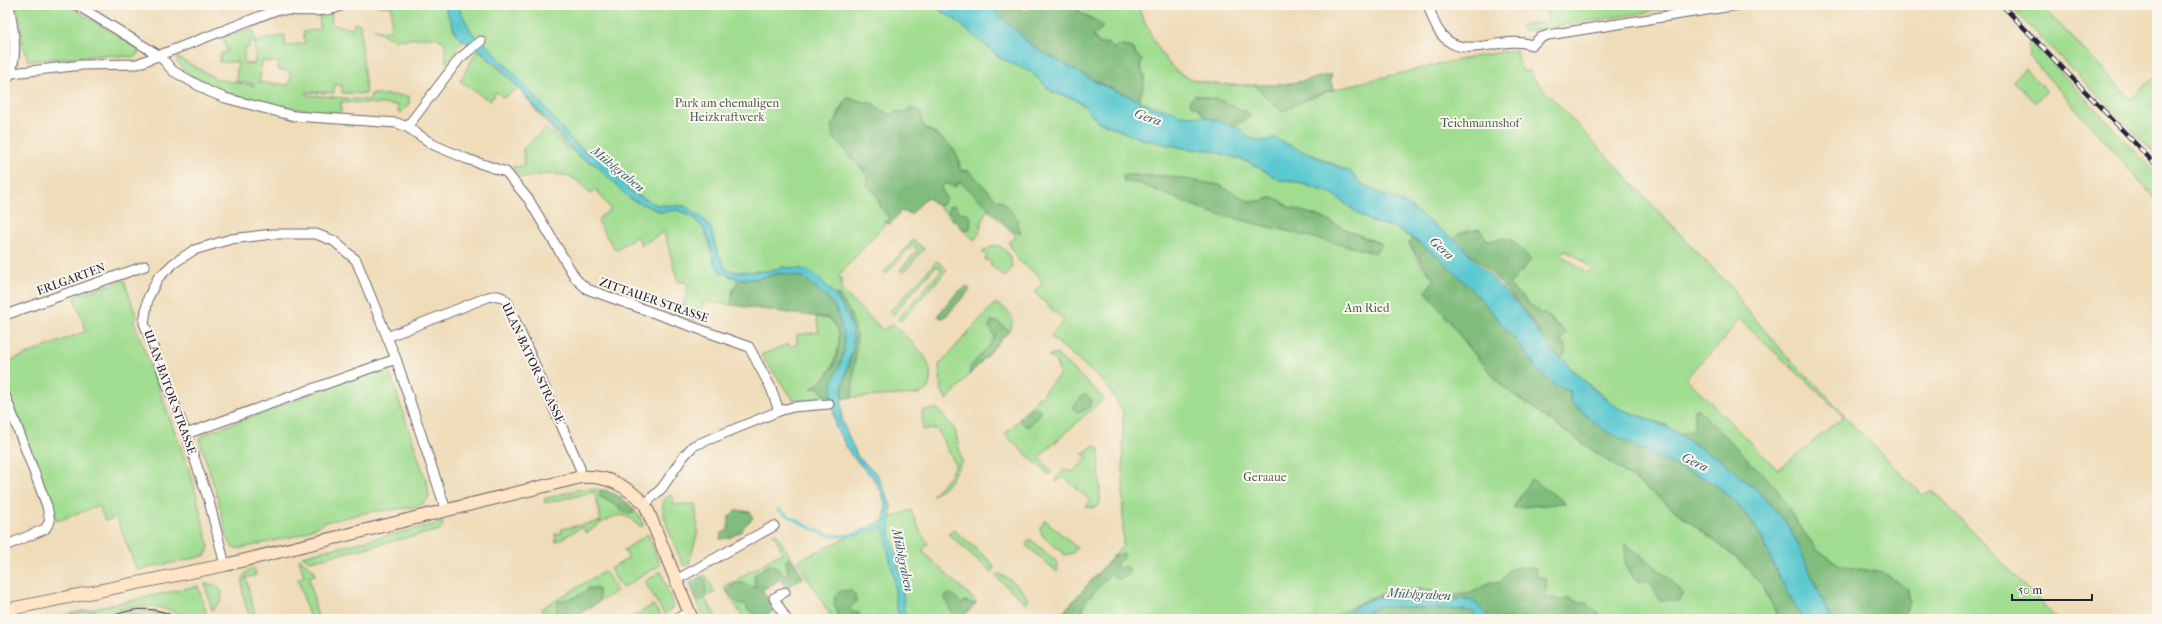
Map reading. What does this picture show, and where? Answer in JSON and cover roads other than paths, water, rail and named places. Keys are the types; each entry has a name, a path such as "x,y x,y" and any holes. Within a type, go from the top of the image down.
{"street":[{"path":"9,5 14,40 9,59 12,73"},
{"path":"5,82 12,73 82,64 137,64 289,5"},
{"path":"278,9 326,9 337,8 343,5"},
{"path":"1428,5 1437,29 1455,45 1475,48 1515,41 1532,46 1540,38 1548,35 1738,5"},
{"name":"ZITTAUER STRASSE","path":"79,6 160,56 173,71 210,92 225,98 294,116 316,119 382,121 407,127 434,145 467,160 506,172 530,200 576,279 587,289 749,347 771,388 779,411"},
{"path":"407,127 460,58 470,48 481,41"},
{"name":"ULAN-BATOR-STRASSE","path":"225,565 209,501 186,434 144,323 148,298 158,278 174,263 194,250 231,239 273,234 316,234 334,241 352,256 359,265 396,359 446,510"},
{"name":"ERLGARTEN","path":"5,315 145,266"},
{"name":"ULAN-BATOR-STRASSE","path":"387,337 488,297 497,296 503,298 508,302 580,468 581,477"},
{"path":"186,434 396,359"},
{"path":"5,395 47,506 50,521 45,529 5,546"},
{"path":"645,504 662,488 683,457 693,446 779,411 829,404"},
{"path":"5,610 225,565 581,477 595,476 615,481 632,492 645,504 691,615 676,619"},
{"path":"676,580 774,526"},
{"path":"785,592 774,598 786,619"}],"water":[{"path":"444,5 457,5 472,33 490,48 533,94 573,142 588,153 603,160 631,192 657,205 684,206 701,217 711,229 717,252 726,269 735,272 767,271 783,267 808,270 818,277 835,295 848,315 853,335 853,347 842,387 842,421 858,457 877,474 891,505 890,534 903,583 904,612 907,619 900,619 896,606 894,578 883,527 886,508 882,493 873,478 851,455 835,426 831,390 833,379 840,365 844,350 844,337 837,311 831,301 803,277 781,273 756,279 739,279 720,272 714,262 709,241 703,228 693,217 677,210 661,212 630,199 596,165 578,156 499,67 482,52 463,41 456,34"},
{"name":"Gera","path":"936,5 988,5 1035,48 1102,85 1157,108 1173,111 1180,115 1205,117 1224,123 1242,130 1247,137 1254,140 1263,141 1274,138 1352,173 1358,181 1375,191 1406,204 1461,245 1521,308 1554,354 1566,361 1570,369 1578,374 1589,386 1618,408 1668,427 1721,460 1757,490 1789,526 1831,619 1802,619 1776,571 1763,540 1751,520 1720,488 1700,476 1656,457 1604,430 1571,402 1570,391 1557,387 1537,370 1528,355 1478,296 1440,258 1407,234 1395,228 1372,222 1360,215 1333,194 1290,180 1280,180 1251,163 1210,150 1189,149 1141,139 1097,121 1085,106 1072,98 1052,92 1031,72 1000,58 953,18 942,12"},
{"path":"1382,597 1426,600 1460,599 1473,601 1491,619 1481,619 1473,612 1463,610 1380,606 1368,611 1358,619 1343,619 1351,611 1366,601"}],"waterway":[{"name":"Mühlgraben","path":"778,510 807,526 829,535 852,535 885,525"}],"tram line":[{"path":"107,619 125,612 143,609 161,611 179,619"}],"railway":[{"path":"2002,5 2157,166"}],"park label":[{"name":"Park am ehemaligen Heizkraftwerk","path":"727,110"},
{"name":"Teichmannshof","path":"1480,123"},
{"name":"Am Ried","path":"1367,308"},
{"name":"Geraaue","path":"1265,477"}]}
